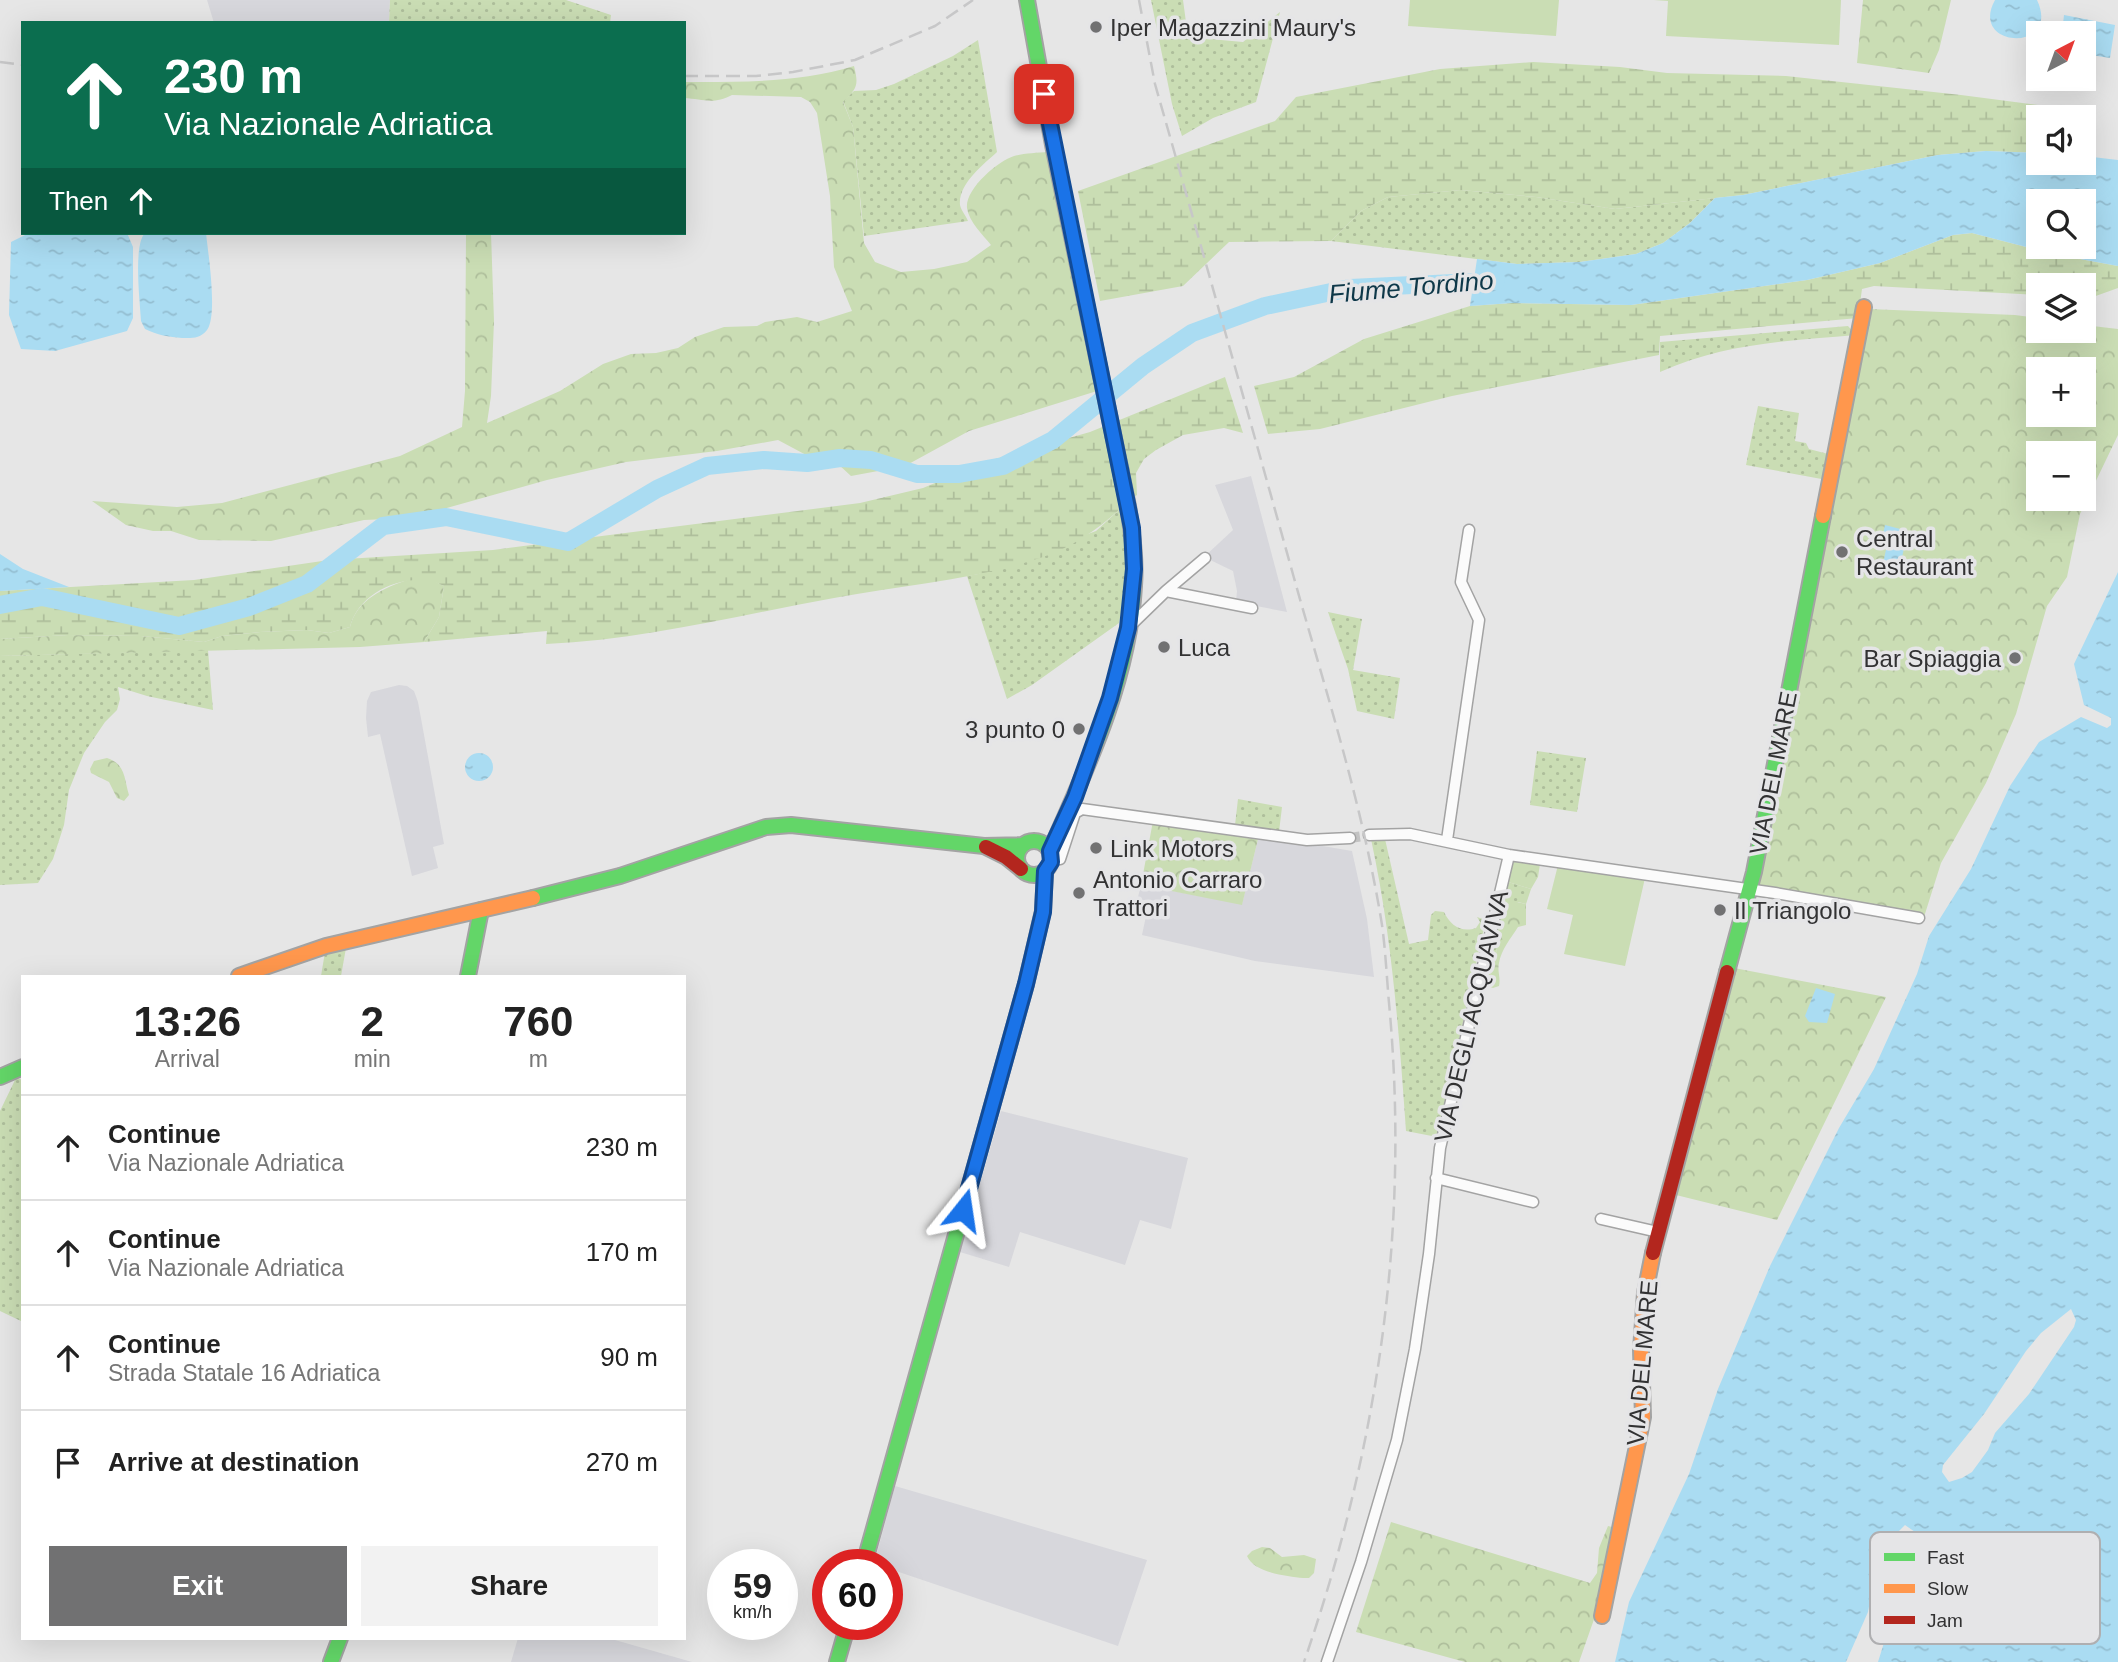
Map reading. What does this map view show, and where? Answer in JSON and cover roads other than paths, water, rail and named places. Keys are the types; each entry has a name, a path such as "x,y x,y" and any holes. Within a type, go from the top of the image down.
{"main road":[{"path":"868,1549 1026,984 1043,912 1049,861 1110,698 1129,621 1134,549 1125,493 1062,189 1027,0"},
{"name":"VIA DEL MARE","path":"1602,1616 1643,1417 1641,1350 1645,1293 1658,1232 1750,889 1864,307"},
{"path":"1043,912 1017,859 1025,843 1047,830 1069,809"},
{"path":"242,975 326,946 620,876 731,836 766,827 803,827 984,846 1041,842 1049,861"},
{"path":"984,846 1035,875 1049,861"},
{"path":"468,975 481,910"},
{"path":"0,1077 21,1068"},
{"path":"331,1662 339,1640"},
{"path":"837,1662 843,1640"}],"street":[{"path":"1447,840 1479,620 1461,582 1469,530"},
{"path":"1129,621 1205,558"},
{"path":"1166,591 1252,608"},
{"path":"1049,861 1060,859 1075,813 1082,809 1307,840 1350,838"},
{"path":"1369,835 1410,834 1508,855 1750,889 1919,918"},
{"name":"VIA DEGLI ACQUAVIVA","path":"1326,1662 1361,1562 1397,1440 1424,1287 1440,1148 1508,855"},
{"name":"VIA DEGLI ACQUAVIVA","path":"1436,1178 1533,1202"},
{"path":"1601,1219 1658,1232"}],"water":[{"path":"1995,0 2037,0 2041,17 2040,21 2026,21 2026,36 2015,38 2003,36 1994,28 1990,16"},
{"path":"2064,15 2095,21 2063,21"},
{"path":"2096,21 2115,25 2110,58 2096,56"},
{"path":"1986,151 2026,153 2026,175 2096,175 2096,157 2118,160 2118,266 2080,259 2096,259 2096,189 2026,189 2026,247 1972,233 1953,235 1880,263 1807,280 1631,305 1512,303 1470,306 1477,259 1517,264 1580,262 1636,254 1663,243 1690,223 1715,198 1743,195 1938,155"},
{"path":"25,235 128,235 133,247 133,318 127,331 55,351 21,349 9,315 11,242"},
{"path":"144,235 206,235 212,312 207,330 202,335 177,338 145,329 141,321 138,274"},
{"path":"1885,525 1908,531 1900,566 1880,562 1884,559 1888,540 1882,538"},
{"path":"0,554 23,569 69,587 0,591"},
{"path":"2118,572 2118,1662 1615,1662 1629,1602 1689,1474 1718,1389 1770,1266 1839,1128 1874,1069 1917,974 1929,936 1971,869 2010,786 2039,742 2081,717 2107,728 2111,725 2111,718 2084,705 2074,664"},
{"path":"479,753 489,757 493,767 489,777 479,781 469,777 465,767 469,757"},
{"path":"1816,988 1835,994 1827,1023 1809,1022 1805,1016"}],"waterway":[{"name":"Fiume Tordino","path":"0,605 42,597 179,626 249,607 307,584 383,526 446,517 568,542 657,489 707,466 764,460 807,463 840,458 871,460 917,474 959,474 1003,466 1053,440 1143,366 1192,333 1265,306 1350,288 1496,281"}],"tunnel":[{"path":"1350,838 1369,835"}],"railway":[{"path":"686,76 756,76 855,60 935,26 973,0"},
{"path":"1139,0 1155,84 1354,793 1374,881 1385,947 1395,1097 1395,1180 1381,1342 1351,1503 1304,1662"},
{"path":"0,62 21,65"}],"place":[{"name":"Iper Magazzini Maury's","path":"1096,27"},
{"name":"Central Restaurant","path":"1842,552"},
{"name":"Luca","path":"1164,647"},
{"name":"Bar Spiaggia","path":"2015,658"},
{"name":"3 punto 0","path":"1079,729"},
{"name":"Link Motors","path":"1096,848"},
{"name":"Antonio Carraro Trattori","path":"1079,893"},
{"name":"Il Triangolo","path":"1720,910"}]}
